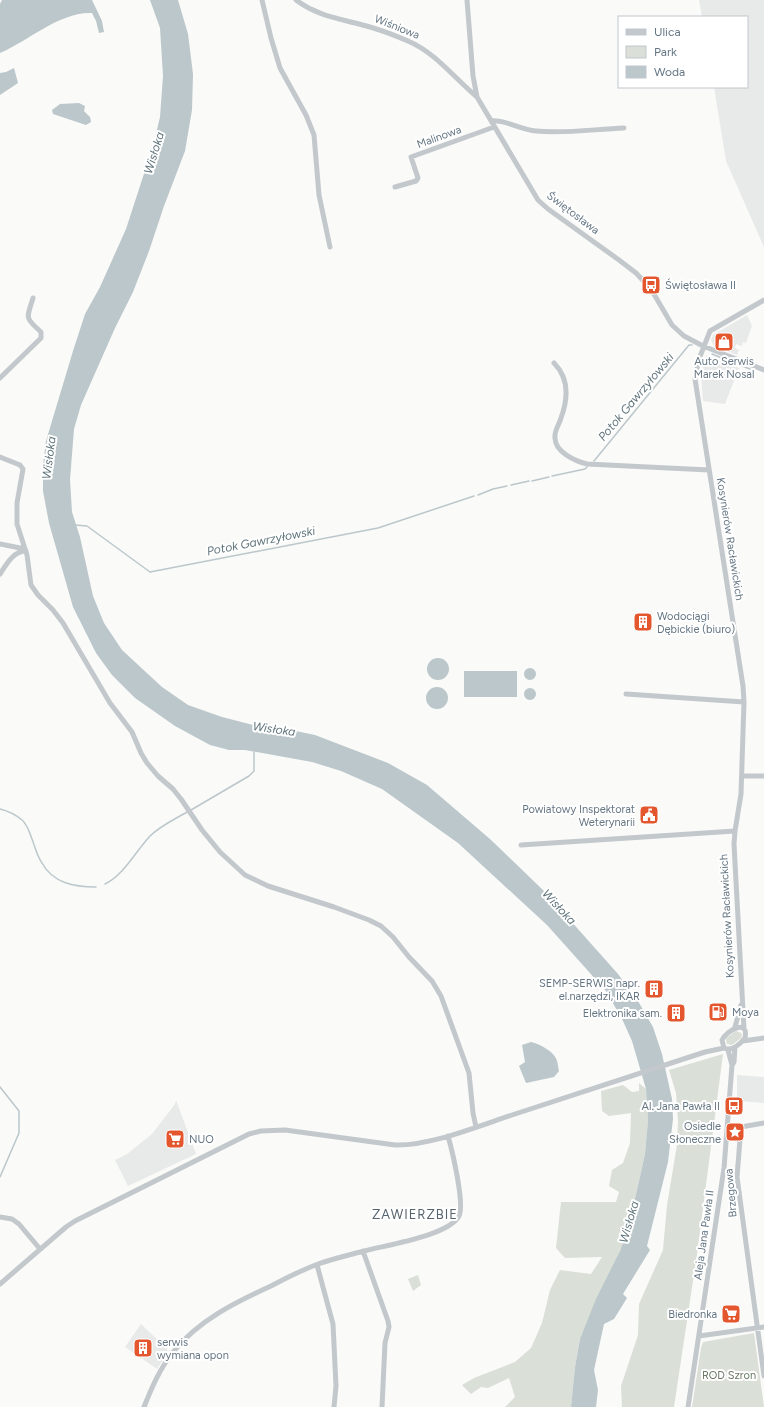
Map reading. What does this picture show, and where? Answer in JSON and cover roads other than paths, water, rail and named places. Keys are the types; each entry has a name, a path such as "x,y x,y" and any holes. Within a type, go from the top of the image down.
{"street":[{"path":"262,0 280,68 306,115 314,135 319,195 330,247"},
{"name":"Wiśniowa","path":"296,0 310,10 322,15 371,28 416,45 439,61 477,97"},
{"name":"Świętosława","path":"467,0 473,76 477,97 538,200 636,274 651,289 676,329 688,339 764,370"},
{"path":"491,121 502,121 526,130 550,132 624,128"},
{"name":"Malinowa","path":"396,188 416,181 418,178 411,158 494,127"},
{"path":"0,378 41,338 41,332 28,320 27,315 33,298"},
{"name":"Kosynierów Racławickich","path":"745,1031 734,844 741,794 744,702 742,678 695,380 697,366 709,333 764,300"},
{"path":"554,363 560,370 564,379 566,392 566,404 556,430 556,445 574,460 594,465 709,470"},
{"path":"0,457 20,465 23,470 16,517 18,530 26,550 30,578 34,590 63,622 110,703 132,732 147,763 158,776 173,789 202,830 220,852 241,871 259,882 334,907 381,926 393,937 409,957 432,981 441,996 469,1073 476,1127"},
{"path":"0,544 26,550"},
{"path":"0,574 14,555 18,552 26,550"},
{"path":"626,694 744,702"},
{"path":"742,776 764,776"},
{"path":"521,844 735,831"},
{"name":"Kosynierów Racławickich","path":"735,1027 742,1000"},
{"path":"705,1052 738,1026 752,1036 763,1038"},
{"path":"743,1041 745,1038 745,1031"},
{"path":"0,1284 66,1227 84,1216 249,1134 260,1131 285,1130 407,1145 423,1143 705,1052 735,1047 743,1041 763,1038"},
{"path":"722,1040 726,1049"},
{"name":"Aleja Jana Pawła II","path":"688,1407 724,1168 732,1065 734,1062 735,1047"},
{"name":"Aleja Jana Pawła II","path":"726,1049 732,1065"},
{"path":"728,1126 764,1123"},
{"name":"Brzegowa","path":"741,1126 737,1176 764,1376"},
{"path":"144,1407 154,1381 164,1365 174,1351 203,1323 252,1295 317,1265 363,1251 428,1235 450,1225 458,1218 460,1214 459,1191 453,1154 448,1136"},
{"path":"0,1217 12,1219 19,1224 40,1249"},
{"path":"363,1251 388,1320 389,1327 386,1344 382,1407"},
{"path":"317,1265 333,1324 336,1386 334,1407"},
{"path":"699,1336 764,1327"}],"water":[{"path":"2,0 92,0 102,21 104,32 99,33 92,13 80,14 57,22 0,53 0,4"},
{"name":"Wisłoka","path":"150,0 178,0 188,34 193,74 192,110 185,151 149,251 133,292 115,328 81,405 74,429 70,480 72,512 80,537 93,596 104,623 122,650 162,687 188,705 222,717 265,728 291,730 315,735 388,763 427,785 490,839 545,892 618,974 638,1001 653,1027 662,1054 672,1099 673,1119 668,1162 647,1246 650,1250 623,1294 627,1298 614,1319 604,1324 594,1370 598,1390 596,1407 571,1407 575,1367 580,1339 596,1299 620,1251 629,1226 645,1154 648,1120 646,1089 632,1041 623,1021 606,991 547,925 458,843 382,789 341,771 312,762 245,750 229,750 210,745 175,726 135,698 112,675 96,653 73,607 49,523 43,491 43,465 46,441 85,314 100,287 126,229 153,146 160,117 163,76 160,28"},
{"path":"14,68 18,83 0,95 0,73"},
{"path":"79,103 85,106 84,111 90,117 91,122 86,125 53,114 52,110 60,104"},
{"path":"438,658 446,661 449,669 446,677 438,680 430,677 427,669 430,661"},
{"path":"532,668 535,669 535,679 528,680 525,679 524,672 525,669"},
{"path":"464,671 517,671 517,697 464,697"},
{"path":"437,687 445,690 448,698 445,706 437,709 429,706 426,698 429,690"},
{"path":"532,688 535,689 535,699 528,700 525,699 524,692 525,689"},
{"path":"531,1042 547,1049 556,1058 559,1071 554,1077 526,1083 519,1066 525,1062 522,1045"}],"waterway":[{"name":"Potok Gawrzyłowski","path":"594,461 689,345 692,345"},
{"name":"Potok Gawrzyłowski","path":"712,354 750,369"},
{"name":"Potok Gawrzyłowski","path":"552,476 585,469 587,467"},
{"name":"Potok Gawrzyłowski","path":"532,481 549,477"},
{"name":"Potok Gawrzyłowski","path":"511,485 529,481"},
{"name":"Potok Gawrzyłowski","path":"478,495 493,489 507,486"},
{"name":"Potok Gawrzyłowski","path":"75,525 87,526 150,572 378,528 474,496"},
{"path":"191,810 249,776 254,771 254,752"},
{"path":"0,809 15,815 24,822 27,826 40,860 52,875 72,885 96,887"},
{"path":"105,884 118,875 154,832 187,812"},
{"path":"0,1087 19,1111 19,1133 0,1177"}],"place":[{"name":"Świętosława II","path":"651,285"},
{"name":"Auto Serwis Marek Nosal","path":"724,342"},
{"name":"Wodociągi Dębickie (biuro)","path":"643,622"},
{"name":"Powiatowy Inspektorat Weterynarii","path":"649,815"},
{"name":"SEMP-SERWIS napr. el.narzędzi, IKAR","path":"654,989"},
{"name":"Moya","path":"718,1012"},
{"name":"Elektronika sam.","path":"676,1013"},
{"name":"Al. Jana Pawła II","path":"734,1106"},
{"name":"Osiedle Słoneczne","path":"735,1132"},
{"name":"NUO","path":"175,1139"},
{"name":"Biedronka","path":"731,1314"},
{"name":"serwis wymiana opon","path":"143,1348"}],"district":[{"name":"ZAWIERZBIE","path":"415,1214"}],"park label":[{"name":"ROD Szron","path":"729,1375"}]}
